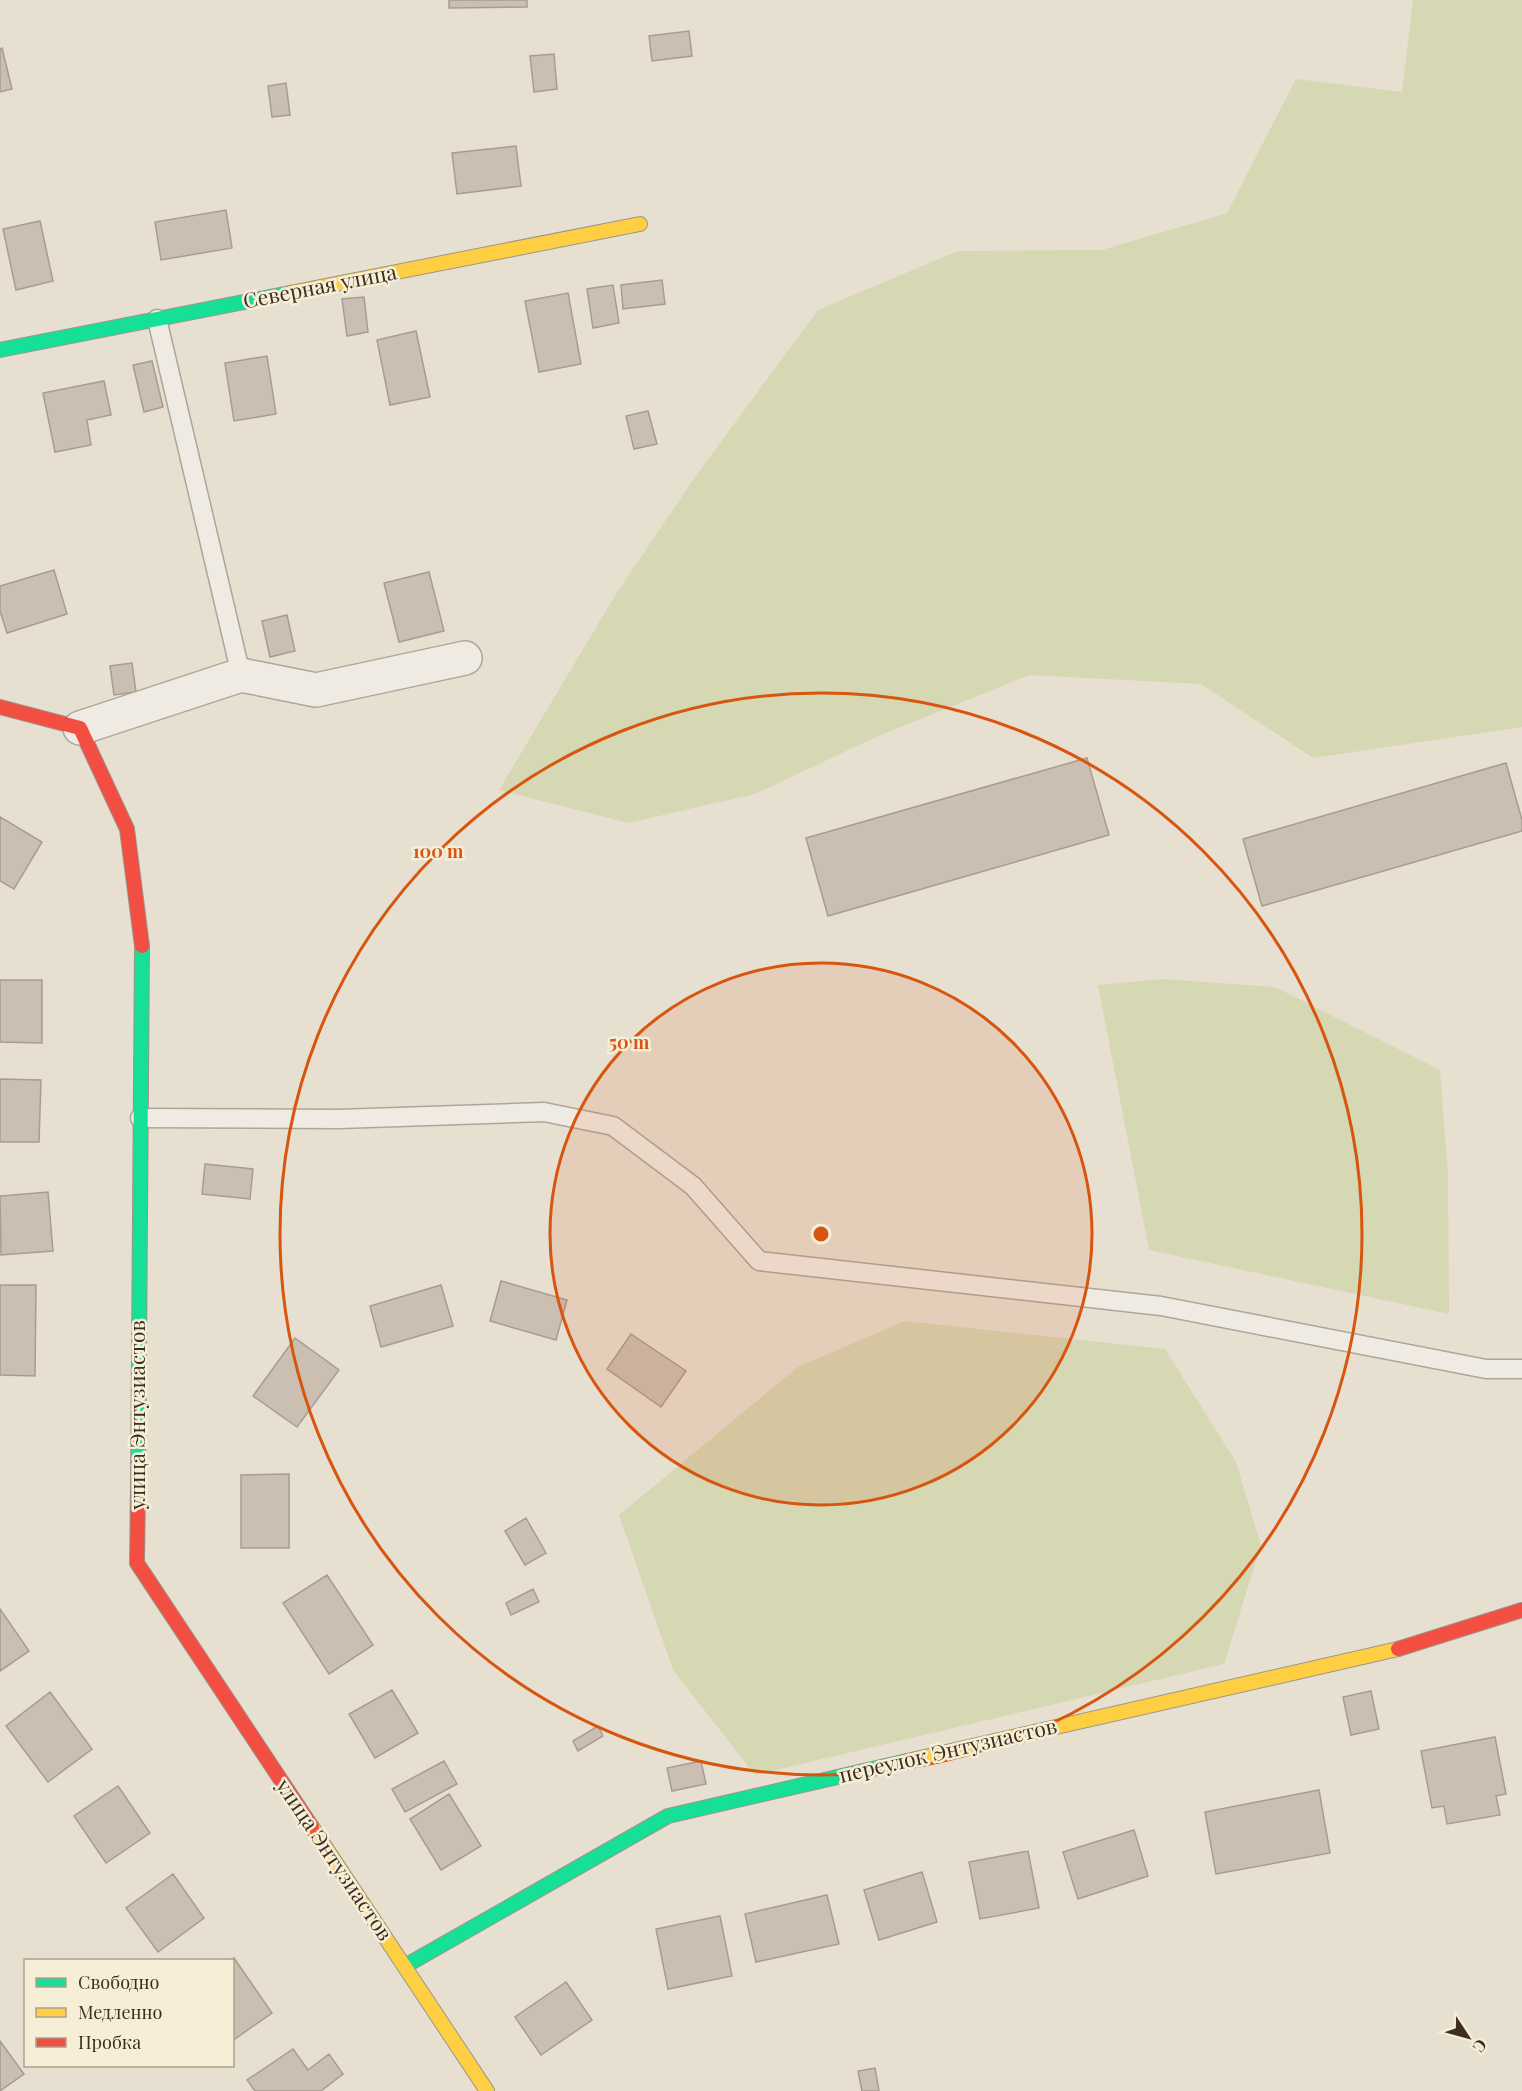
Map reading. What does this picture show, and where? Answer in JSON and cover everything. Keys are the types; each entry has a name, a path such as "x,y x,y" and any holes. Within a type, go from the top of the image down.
{"street":[{"name":"Северная улица","path":"0,350 640,224"},
{"path":"0,707 80,728 241,675 316,690 465,658"},
{"name":"улица Энтузиастов","path":"80,728 127,829 142,943 137,1563 487,2091"},
{"name":"переулок Энтузиастов","path":"405,1966 668,1816 1397,1648 1522,1610"}],"lane":[{"path":"157,319 241,675"},
{"path":"140,1118 339,1119 544,1112 614,1126 693,1186 759,1262 1161,1306 1486,1369 1522,1369"}],"green space":[{"path":"1413,0 1522,0 1522,727 1313,758 1201,684 1029,675 876,737 755,794 628,823 499,790 616,594 695,477 818,310 958,251 1102,250 1227,213 1296,79 1402,92"},
{"path":"1163,979 1275,987 1440,1070 1448,1174 1449,1314 1149,1250 1098,985"},
{"path":"905,1321 1165,1349 1236,1462 1261,1545 1224,1664 755,1775 673,1670 619,1515 798,1367"}],"building":[{"path":"449,0 527,0 527,7 449,8"},
{"path":"689,31 692,56 652,61 649,36"},
{"path":"2,48 12,89 0,92 0,49"},
{"path":"554,54 557,89 534,92 530,56"},
{"path":"286,83 290,115 272,117 268,86"},
{"path":"516,146 521,186 457,194 452,153"},
{"path":"226,210 232,248 161,260 155,222"},
{"path":"40,221 53,281 16,290 3,229"},
{"path":"662,280 665,304 623,309 621,285"},
{"path":"613,285 619,323 593,328 587,289"},
{"path":"568,293 581,364 539,372 525,301"},
{"path":"364,297 368,332 347,336 342,299"},
{"path":"416,331 430,397 390,405 377,340"},
{"path":"267,356 276,414 234,421 225,363"},
{"path":"152,361 163,407 144,412 133,365"},
{"path":"104,381 111,415 87,420 91,445 55,452 43,393"},
{"path":"648,411 657,444 634,449 626,416"},
{"path":"54,570 67,614 7,633 0,611 0,586"},
{"path":"429,572 444,631 399,642 384,583"},
{"path":"287,615 295,651 270,657 262,621"},
{"path":"132,663 136,692 114,695 110,666"},
{"path":"1087,758 1109,835 828,916 806,838"},
{"path":"1506,763 1522,820 1522,831 1262,906 1243,839"},
{"path":"0,817 42,842 14,889 0,881"},
{"path":"0,980 42,980 42,1043 0,1042"},
{"path":"0,1079 41,1080 39,1142 0,1142"},
{"path":"205,1164 253,1169 250,1199 202,1194"},
{"path":"48,1192 53,1251 1,1255 0,1196"},
{"path":"501,1281 567,1300 556,1340 490,1321"},
{"path":"0,1285 36,1285 35,1376 0,1375"},
{"path":"441,1285 453,1326 381,1347 370,1306"},
{"path":"631,1334 686,1371 661,1407 607,1369"},
{"path":"295,1338 339,1370 297,1427 253,1396"},
{"path":"289,1474 289,1548 241,1548 241,1475"},
{"path":"526,1518 546,1553 525,1565 505,1531"},
{"path":"327,1575 373,1645 329,1674 283,1603"},
{"path":"533,1589 539,1602 511,1615 506,1603"},
{"path":"0,1609 29,1651 0,1671"},
{"path":"392,1690 418,1733 375,1758 349,1714"},
{"path":"1371,1691 1379,1729 1351,1735 1343,1697"},
{"path":"50,1692 92,1749 48,1782 6,1726"},
{"path":"598,1726 603,1736 578,1751 573,1741"},
{"path":"1495,1737 1506,1794 1496,1796 1500,1815 1447,1824 1444,1806 1432,1808 1421,1751"},
{"path":"444,1761 457,1784 405,1812 392,1789"},
{"path":"701,1761 706,1784 672,1791 667,1768"},
{"path":"118,1786 150,1833 106,1863 74,1816"},
{"path":"1319,1790 1330,1853 1216,1874 1205,1812"},
{"path":"449,1794 481,1846 441,1870 410,1819"},
{"path":"1134,1830 1148,1876 1078,1899 1063,1852"},
{"path":"1028,1851 1039,1908 980,1919 969,1862"},
{"path":"922,1872 937,1922 879,1940 864,1890"},
{"path":"173,1874 204,1918 158,1952 126,1908"},
{"path":"827,1895 839,1944 756,1962 745,1914"},
{"path":"720,1916 732,1976 668,1989 656,1929"},
{"path":"234,1958 272,2013 234,2040 234,1959 232,1959"},
{"path":"566,1982 592,2020 541,2055 515,2017"},
{"path":"0,2041 24,2074 0,2091"},
{"path":"293,2049 308,2070 329,2054 343,2074 321,2091 255,2091 247,2080"},
{"path":"875,2068 879,2091 862,2091 858,2071"}],"traffic: fast":[{"path":"0,350 290,293"},
{"path":"138,1491 142,946"},
{"path":"405,1966 668,1816 907,1761"}],"traffic: slow":[{"path":"290,293 640,224"},
{"path":"907,1761 1398,1649"},
{"path":"312,1827 487,2091"}],"traffic: jam":[{"path":"0,707 80,728 127,829 142,946"},
{"path":"138,1491 137,1563 312,1827"},
{"path":"1398,1649 1522,1610"}]}
